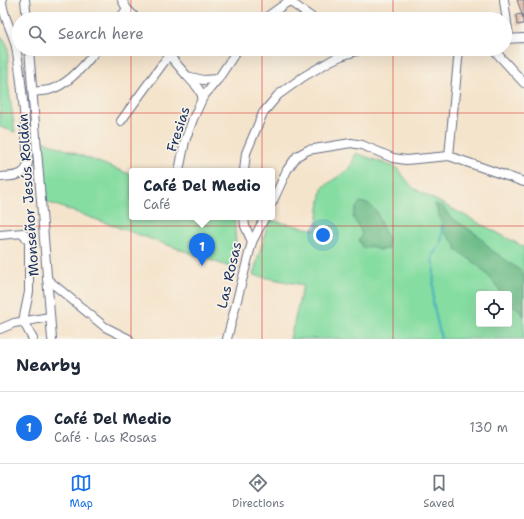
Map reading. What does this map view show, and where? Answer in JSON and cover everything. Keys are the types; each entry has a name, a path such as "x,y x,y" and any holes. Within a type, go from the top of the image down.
{"street":[{"path":"2,0 2,10 12,36"},
{"path":"25,0 26,12"},
{"path":"122,0 130,12"},
{"path":"273,12 288,0 304,12"},
{"path":"504,0 505,12"},
{"path":"512,38 524,38"},
{"path":"0,177 22,174 28,168 17,56"},
{"name":"Monseñor Jesús Roldán","path":"30,56 52,339"},
{"path":"33,92 50,90 62,84 85,64 91,56"},
{"path":"121,121 164,56"},
{"path":"170,56 198,88 203,97"},
{"name":"Fresias","path":"180,168 185,141 203,97 218,79 233,56"},
{"path":"244,168 246,153 263,113 278,95 333,56"},
{"path":"450,156 458,56"},
{"path":"500,56 524,83"},
{"path":"187,76 203,80 218,79"},
{"path":"275,196 287,170 298,156 308,150 351,143 362,145 393,158 406,160 450,156 524,182"},
{"name":"Las Rosas","path":"227,337 252,242 245,226 244,220"},
{"path":"252,242 264,220"},
{"path":"0,235 23,233 28,242 29,292 23,321 33,339"},
{"path":"47,279 105,327 129,339"},
{"path":"0,329 14,323 50,317"}],"green space":[{"path":"0,36 4,39 8,48 8,83 15,132 0,127"},
{"path":"41,140 129,174 129,220 234,220 238,270 44,201"},
{"path":"356,153 397,168 413,188 524,247 524,339 290,339 303,285 253,275 269,220 316,230 322,188 350,168"},
{"path":"360,202 369,204 377,212 388,239 388,249 378,250 371,246 363,248 359,240 362,235 353,217"},
{"path":"435,204 443,207 450,217 479,236 490,249 524,273 524,316 512,304 512,291 500,291 482,269 456,250 456,245 441,229 442,224"}],"building":[{"path":"517,0 524,0 524,17 523,17"},
{"path":"522,14 523,24 517,25 516,15"}],"waterway":[{"path":"441,339 433,302 434,266 432,260 434,253 441,244 443,226"}],"place":[{"name":"Café Del Medio","path":"202,266"}]}
